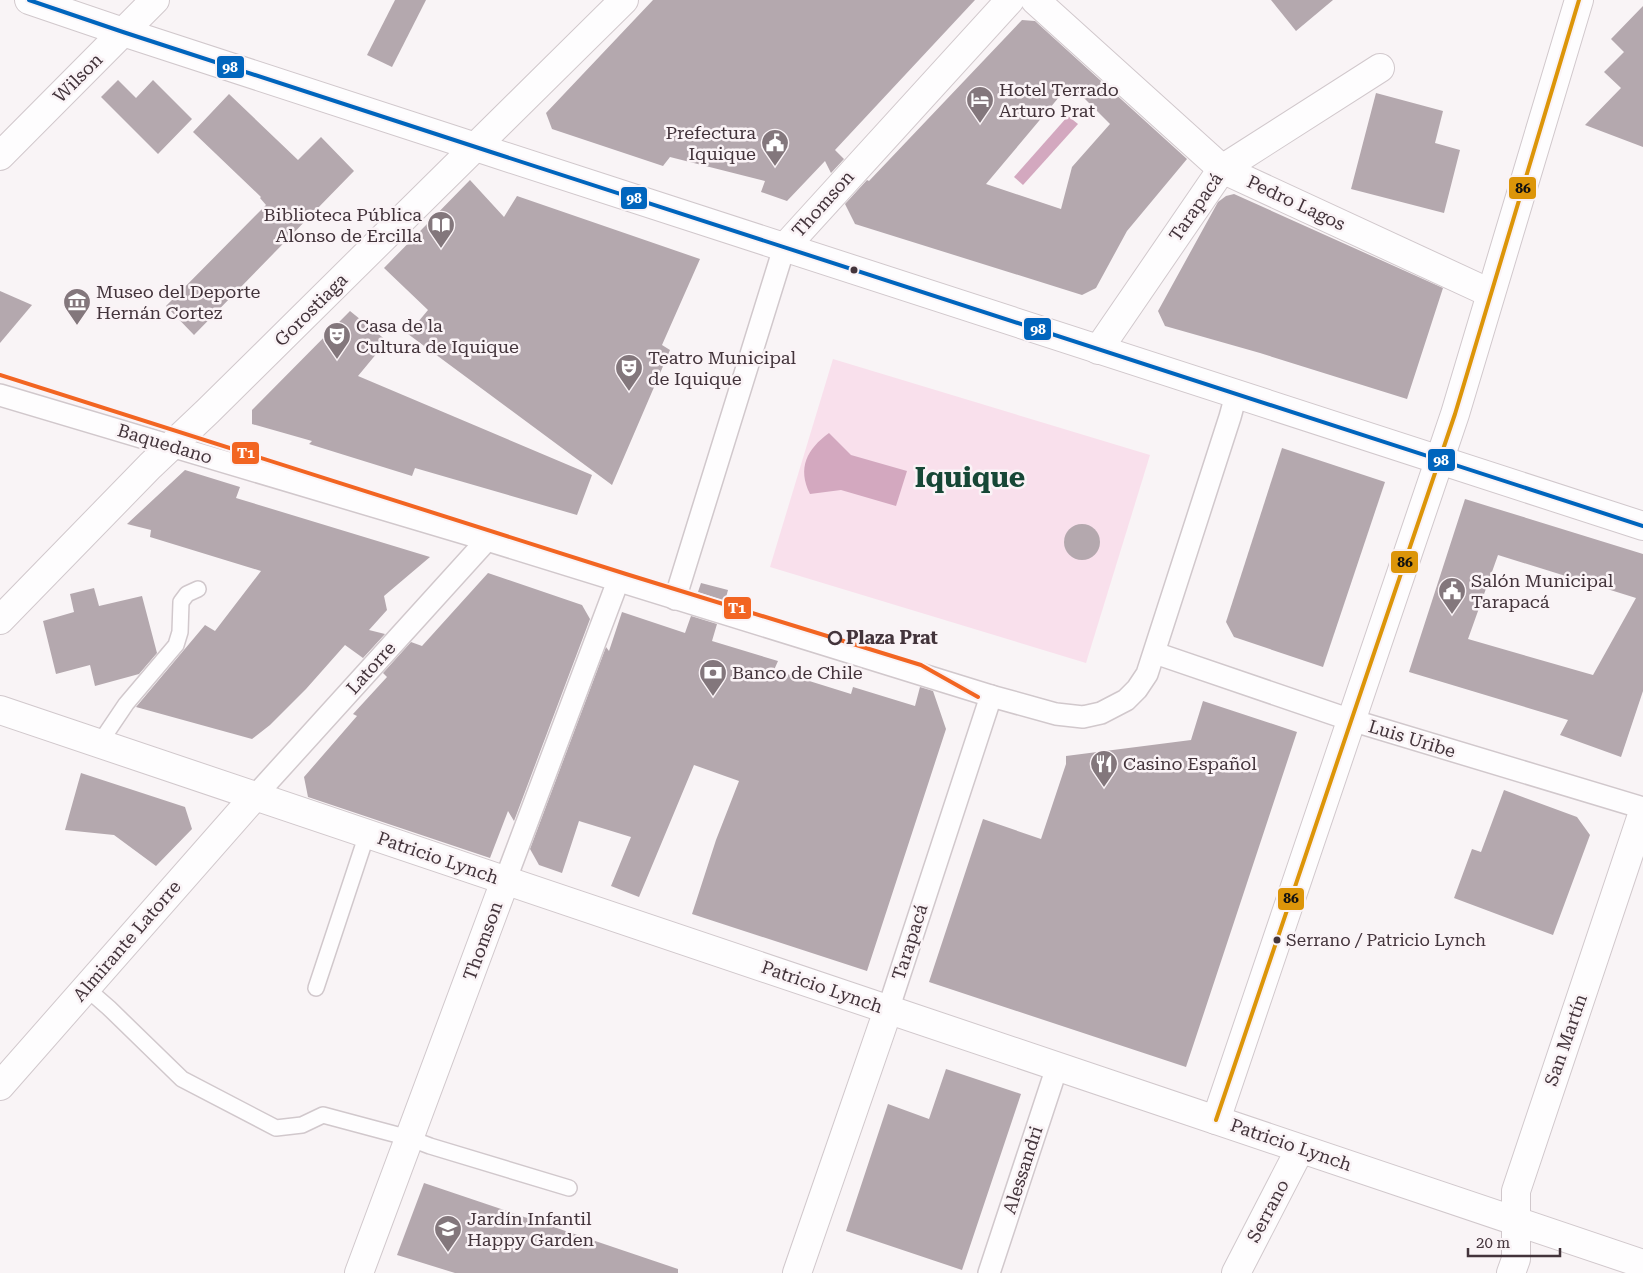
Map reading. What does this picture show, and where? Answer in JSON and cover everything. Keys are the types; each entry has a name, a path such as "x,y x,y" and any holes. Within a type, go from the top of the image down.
{"street":[{"path":"29,0 784,248 1643,526"},
{"name":"Wilson","path":"0,156 156,0"},
{"name":"Gorostiaga","path":"0,620 171,446 624,0"},
{"name":"Thomson","path":"675,599 784,248 1010,0"},
{"name":"Pedro Lagos","path":"1035,0 1222,169 1490,293"},
{"path":"1216,1120 1439,461 1579,0"},
{"name":"Tarapacá","path":"1098,350 1222,169 1380,68"},
{"name":"Baquedano","path":"0,395 487,540 991,696 1072,717 1083,717 1101,712 1126,700 1137,689 1147,674 1155,653"},
{"path":"1155,653 1236,395"},
{"name":"Latorre","path":"255,796 487,540"},
{"name":"Thomson","path":"359,1273 618,580"},
{"name":"Luis Uribe","path":"1155,653 1351,720 1643,810"},
{"name":"Tarapacá","path":"797,1273 888,1010 991,696"},
{"name":"Patricio Lynch","path":"0,710 1643,1264"},
{"name":"Almirante Latorre","path":"0,1086 255,796"},
{"name":"San Martín","path":"1511,1273 1516,1259 1516,1190 1643,810"},
{"name":"Alessandri","path":"989,1273 1057,1067"},
{"name":"Serrano","path":"1236,1273 1300,1149"}],"lane":[{"path":"99,744 126,704 176,646 180,632 181,602 187,594 198,589"},
{"path":"316,988 367,834"},
{"path":"86,988 182,1079 276,1128 302,1125 322,1115 409,1138 569,1188"}],"shaded area":[{"path":"1068,116 1078,124 1023,185 1014,177"},
{"name":"Plaza Prat","path":"833,359 1150,455 1086,663 770,567"},
{"path":"829,433 851,455 907,471 896,506 841,490 810,494 804,476 806,460 815,446"}],"building":[{"path":"395,0 426,0 392,67 367,55"},
{"path":"653,0 975,0 835,150 844,159 831,173 825,161 787,201 761,192 765,181 670,157 663,166 552,129 546,113"},
{"path":"1271,0 1333,0 1296,31"},
{"path":"1643,6 1643,147 1585,125 1621,88 1604,72 1624,52 1611,39"},
{"name":"Hotel Terrado Arturo Prat","path":"1022,20 1035,21 1187,159 1127,231 1096,288 1082,295 855,224 845,204 867,180 869,181","holes":["1070,84 1110,124 1072,167 1061,209 986,184"]},
{"path":"118,80 136,98 153,80 192,119 158,154 101,97"},
{"path":"1376,93 1443,111 1435,143 1460,150 1444,213 1351,189"},
{"path":"229,94 298,160 321,137 354,171 194,335 166,306 266,205 261,197 193,132"},
{"path":"470,180 504,217 517,196 700,259 662,345 670,350 612,485 408,334 428,310 384,268"},
{"path":"1234,194 1443,288 1407,399 1260,353 1165,326 1158,311 1218,202 1226,196"},
{"path":"0,291 32,305 0,343"},
{"path":"350,311 387,341 358,376 592,475 577,515 415,468 412,476 309,444 312,441 252,424 252,410"},
{"path":"1282,448 1385,482 1323,667 1234,637 1226,622"},
{"path":"185,470 240,487 236,498 430,557 384,596 387,610 369,630 385,634 363,658 345,645 306,689 270,725 252,739 136,707 205,625 215,631 261,571 150,537 151,530 127,524"},
{"name":"Salón Municipal Tarapacá","path":"1465,499 1643,554 1643,691 1621,757 1560,735 1568,720 1409,672","holes":["1498,555 1636,598 1593,675 1468,639"]},
{"path":"1082,524 1089,525 1095,529 1099,535 1099,549 1095,555 1089,559 1082,560 1075,559 1069,555 1065,549 1064,542 1065,535 1069,529 1075,525"},
{"path":"488,573 582,605 590,619 514,821 508,811 490,858 308,797 304,777 357,716 353,714 387,677 383,673 411,642 422,646"},
{"path":"701,583 728,590 725,601 698,592"},
{"path":"94,588 99,606 142,596 157,653 139,674 95,686 90,665 56,674 43,621 74,612 70,594"},
{"path":"622,612 685,633 691,616 717,624 712,641 778,661 774,670 851,694 853,687 915,706 920,687 933,691 946,729 867,971 692,914 716,840 739,781 694,765 639,897 611,886 631,837 579,821 562,873 539,865 530,849 606,647 609,651"},
{"path":"1203,701 1297,732 1186,1067 929,982 983,819 1041,839 1066,764 1066,756 1191,740"},
{"path":"81,773 185,807 192,829 156,866 114,835 65,830"},
{"path":"1504,790 1577,817 1590,835 1553,935 1454,898 1472,849 1481,852"},
{"path":"946,1069 1021,1094 962,1270 846,1231 888,1104 929,1119"},
{"path":"424,1183 678,1269 678,1273 455,1273 397,1255"}],"transit line":[{"name":"98","path":"29,0 1643,526"},
{"name":"86","path":"1216,1120 1455,414 1579,0"},
{"name":"T1","path":"0,375 626,574 921,665 978,697"}],"place":[{"name":"Hotel Terrado Arturo Prat","path":"980,124"},
{"name":"Prefectura Iquique","path":"775,167"},
{"name":"Biblioteca Pública Alonso de Ercilla","path":"441,249"},
{"name":"Museo del Deporte Hernán Cortez","path":"77,326"},
{"name":"Casa de la Cultura de Iquique","path":"337,360"},
{"name":"Teatro Municipal de Iquique","path":"629,392"},
{"name":"Salón Municipal Tarapacá","path":"1452,615"},
{"name":"Plaza Prat","path":"835,638"},
{"name":"Banco de Chile","path":"713,697"},
{"name":"Casino Español","path":"1104,788"},
{"name":"Serrano / Patricio Lynch","path":"1277,940"},
{"name":"Jardín Infantil Happy Garden","path":"448,1253"}],"district":[{"name":"Iquique","path":"970,477"}]}
